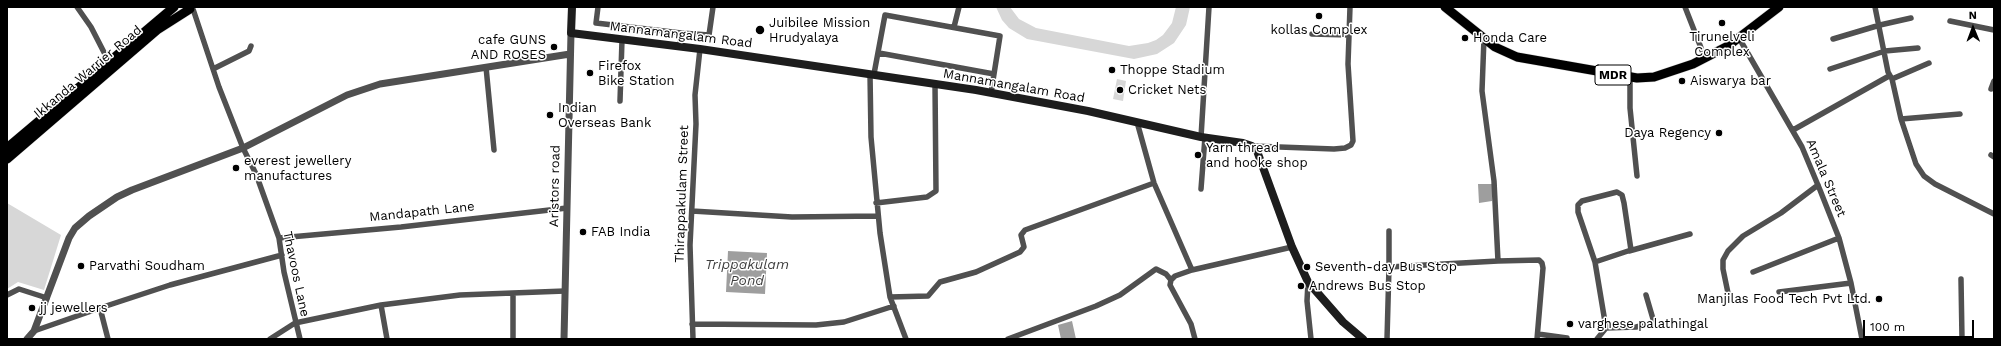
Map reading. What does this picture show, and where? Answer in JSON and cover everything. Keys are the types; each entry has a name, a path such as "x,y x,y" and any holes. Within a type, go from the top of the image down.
{"main road":[{"name":"Ikkanda Warrier Road","path":"8,152 110,65 174,7"},
{"path":"571,34 572,7"},
{"name":"MDR","path":"1445,7 1495,47 1517,57 1630,77 1654,77 1693,64 1728,46 1779,7"},
{"name":"Ikkanda Warrier Road","path":"110,65 157,30 191,8"},
{"name":"Mannamangalam Road","path":"571,34 700,49 991,93 1088,111 1203,137 1243,142 1252,146"},
{"path":"1252,146 1257,151 1292,247 1308,282 1343,322 1363,339"}],"street":[{"path":"77,7 91,27 110,65"},
{"path":"598,7 596,23 709,35 713,7"},
{"path":"954,27 959,7"},
{"path":"1201,189 1209,7"},
{"path":"1252,146 1334,149 1346,148 1351,145 1353,141 1348,64 1350,7"},
{"path":"1685,7 1705,58"},
{"path":"1875,7 1901,119 1916,164 1924,176 1935,184 1994,214"},
{"name":"Thavoos Lane","path":"191,8 243,148 256,174 279,238 284,272 295,324 300,339"},
{"path":"906,339 890,297 876,203 870,121 872,74 878,53 885,15 1000,36 991,93"},
{"path":"1833,39 1880,25 1911,18"},
{"path":"1950,21 1994,30"},
{"path":"680,47 681,33"},
{"name":"Aristors road","path":"564,339 571,34"},
{"path":"1312,34 1349,35"},
{"path":"1484,38 1482,91 1494,181 1498,261"},
{"name":"Amala Street","path":"1739,38 1793,130 1818,185 1839,238 1851,283 1862,339"},
{"path":"620,101 622,40"},
{"path":"213,69 248,51 251,46"},
{"path":"1830,69 1885,52 1918,48"},
{"name":"Thirappakulam Street","path":"692,339 690,246 696,124 695,95 700,49"},
{"path":"878,53 994,74"},
{"path":"27,339 34,332 68,238 75,228 102,206 132,190 243,148 347,95 380,84 570,54"},
{"path":"1793,130 1891,77 1929,63"},
{"path":"486,67 494,150"},
{"path":"1630,77 1630,108 1637,176"},
{"path":"1991,89 1994,81"},
{"path":"876,203 928,197 936,191 935,84"},
{"path":"1901,119 1960,114"},
{"path":"1137,122 1154,183 1192,270"},
{"path":"890,297 928,296 940,282 976,272 1020,252 1024,247 1021,235 1025,230 1154,183"},
{"path":"1728,293 1723,269 1723,260 1728,251 1743,236 1781,213 1818,185"},
{"path":"1595,262 1631,250 1622,195 1616,192 1582,201 1578,205 1578,212 1595,262 1606,328 1597,339"},
{"name":"Mandapath Lane","path":"279,238 401,227 567,208"},
{"path":"692,211 798,217 878,216"},
{"path":"1388,339 1389,231"},
{"path":"1625,252 1690,234"},
{"path":"1753,272 1839,238"},
{"path":"1195,339 1190,324 1170,285 1171,280 1175,276 1192,270 1292,247"},
{"path":"34,332 170,285 282,255"},
{"path":"1389,267 1539,260 1542,263 1543,268 1537,336 1567,338"},
{"path":"1008,339 1096,306 1120,295 1156,269 1166,274 1171,280"},
{"path":"1961,279 1962,339"},
{"path":"1308,282 1307,301 1311,339"},
{"path":"1779,292 1851,283"},
{"path":"7,294 19,289 47,298"},
{"path":"270,339 295,324 381,305 460,296 565,291"},
{"path":"513,293 513,339"},
{"path":"1606,328 1636,327 1653,323 1646,295"},
{"path":"381,305 387,339"},
{"path":"692,324 816,325 844,322 894,306"},
{"path":"100,308 108,339"}],"shaded area":[{"path":"996,7 1010,7 1019,19 1036,28 1129,46 1156,40 1163,35 1172,23 1176,7 1190,7 1186,25 1174,43 1157,54 1134,59 1027,39 1009,28 1002,20"},
{"name":"Cricket Nets","path":"1117,79 1126,81 1123,101 1113,99"},
{"path":"7,203 61,235 44,290 18,282 7,289"}],"water":[{"path":"1478,184 1492,184 1492,201 1479,203"},
{"name":"Trippakulam Pond","path":"728,251 767,253 765,294 726,292"},
{"path":"1072,321 1076,339 1061,339 1058,325"}],"place":[{"name":"kollas Complex","path":"1319,16"},
{"name":"Tirunelveli Complex","path":"1722,23"},
{"name":"Juibilee Mission Hrudyalaya","path":"760,30"},
{"name":"Honda Care","path":"1465,38"},
{"name":"cafe GUNS AND ROSES","path":"554,47"},
{"name":"Thoppe Stadium","path":"1112,70"},
{"name":"Firefox Bike Station","path":"590,73"},
{"name":"Aiswarya bar","path":"1682,81"},
{"name":"Cricket Nets","path":"1120,90"},
{"name":"Indian Overseas Bank","path":"550,115"},
{"name":"Daya Regency","path":"1719,133"},
{"name":"Yarn thread and hooke shop","path":"1198,155"},
{"name":"everest jewellery manufactures","path":"236,168"},
{"name":"FAB India","path":"583,232"},
{"name":"Parvathi Soudham","path":"81,266"},
{"name":"Seventh-day Bus Stop","path":"1307,267"},
{"name":"Andrews Bus Stop","path":"1301,286"},
{"name":"Manjilas Food Tech Pvt Ltd.","path":"1879,299"},
{"name":"jj jewellers","path":"32,308"},
{"name":"varghese palathingal","path":"1570,324"}]}
